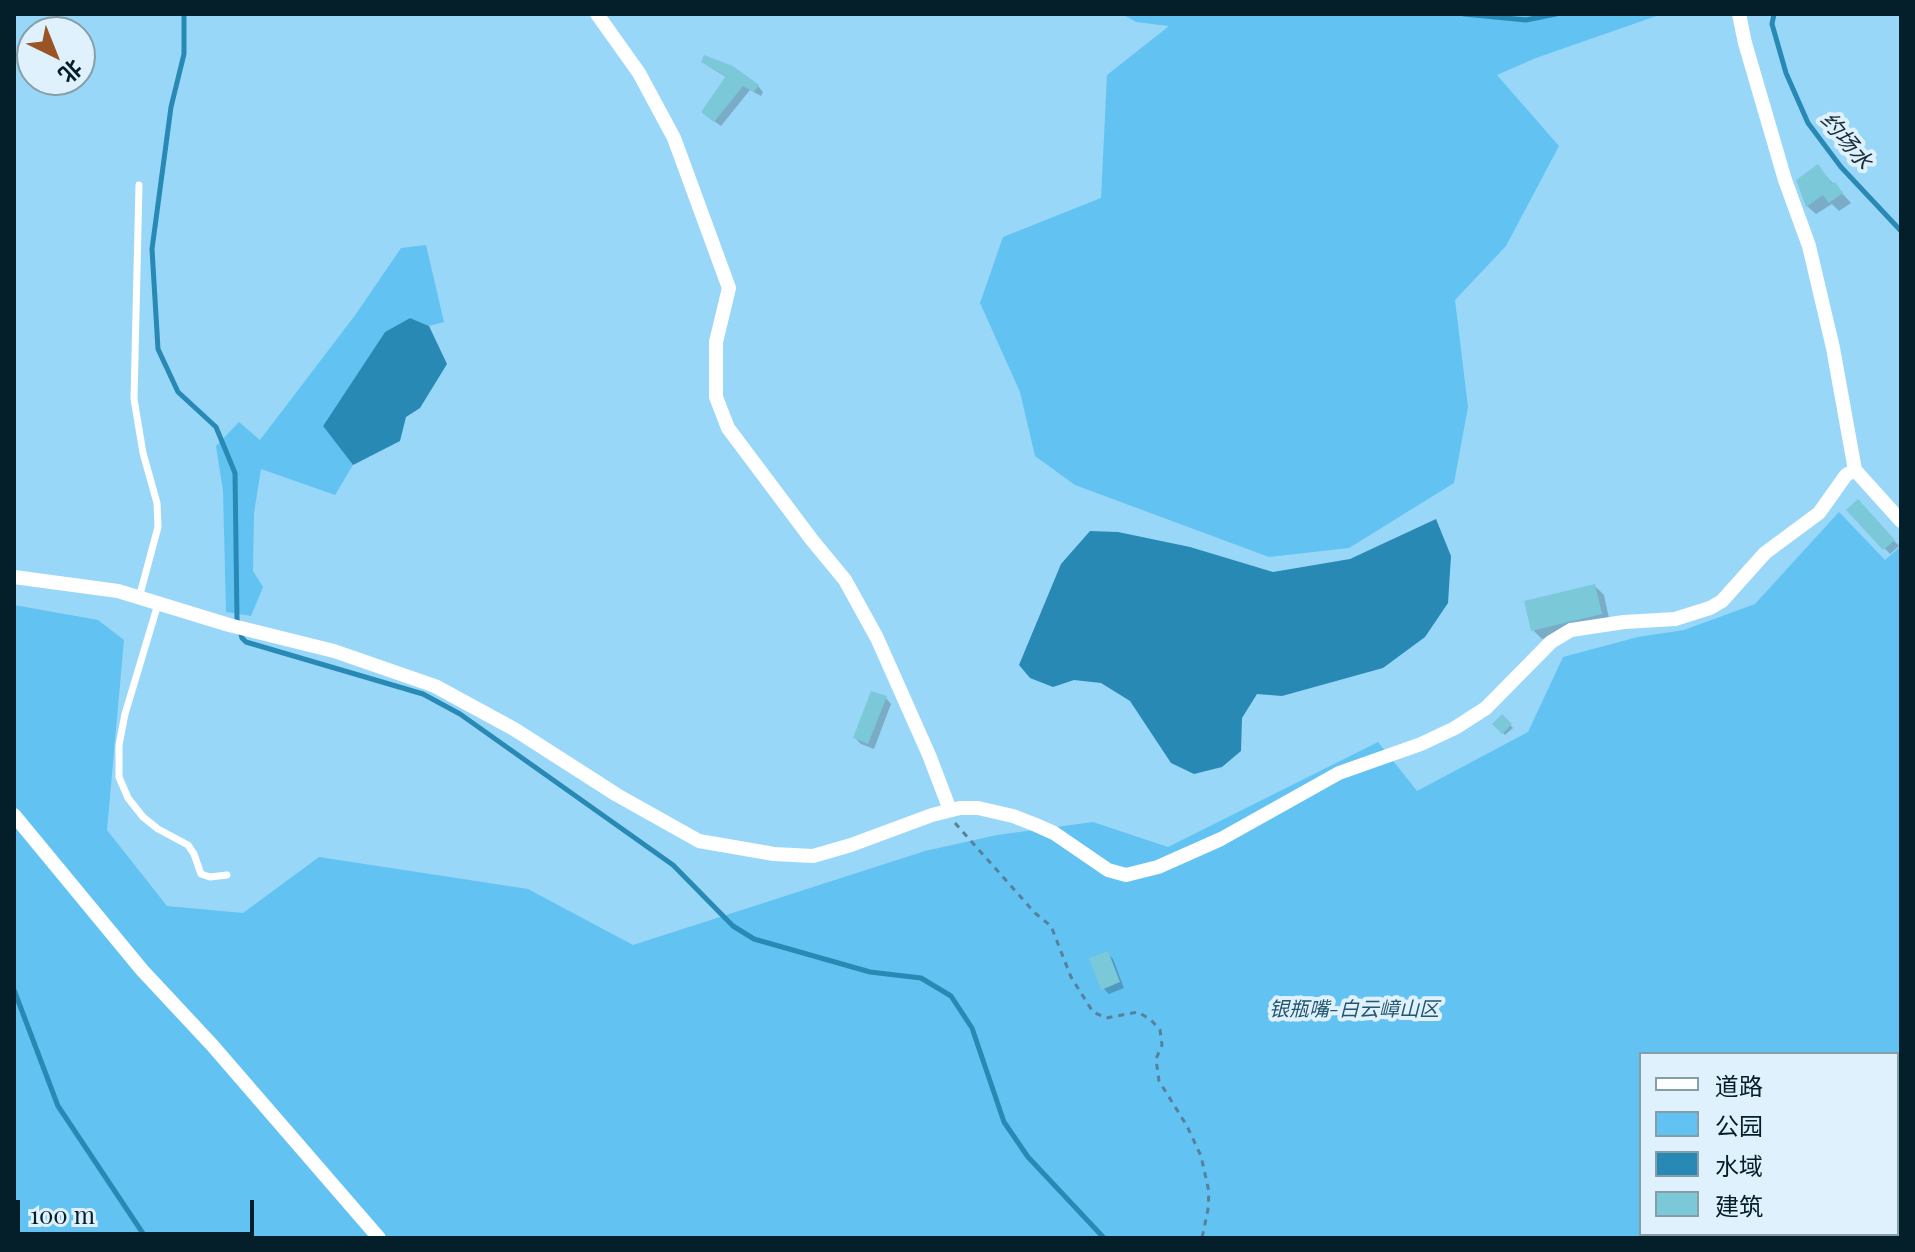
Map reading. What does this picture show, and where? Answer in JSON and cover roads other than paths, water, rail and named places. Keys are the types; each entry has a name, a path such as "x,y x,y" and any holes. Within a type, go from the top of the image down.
{"street":[{"path":"597,14 639,73 674,138 729,288 716,342 716,397 728,428 845,580 877,638 950,810"},
{"path":"1739,14 1741,31 1785,180 1809,246 1855,470 1901,521"},
{"path":"14,577 98,587 334,651 435,686 514,729 617,795 699,841 784,856 813,856 950,810 978,808 996,811 1054,833 1117,874 1135,874 1221,839 1339,773 1421,744 1455,728 1486,708 1551,642 1571,630 1610,623 1675,619 1710,608 1722,601 1765,553 1819,513 1846,475 1855,470"},
{"path":"14,815 142,970 212,1045 379,1238"}],"lane":[{"path":"139,185 134,399 143,453 157,503 158,527 139,598"},
{"path":"158,604 125,714 119,745 119,777 128,798 143,817 188,845 201,874 210,877 227,875"}],"water":[{"path":"410,318 429,326 447,364 420,408 406,417 400,441 353,465 323,426 385,332"},
{"path":"1436,519 1451,556 1448,603 1425,637 1383,668 1282,696 1257,694 1242,718 1241,751 1222,767 1194,774 1171,763 1130,701 1101,683 1074,680 1053,687 1030,678 1019,665 1061,564 1090,531 1118,532 1190,547 1273,572 1350,559"}],"waterway":[{"path":"184,14 184,54 171,107 152,249 158,349 178,392 216,427 235,473 237,619 242,638 246,642 423,694 460,714 673,865 733,926 754,939 870,972 921,978 951,996 972,1028 1004,1122 1028,1157 1104,1238"},
{"name":"约场水","path":"1464,14 1526,20 1556,14"},
{"name":"约场水","path":"1774,14 1772,24 1786,73 1808,123 1841,167 1901,231"},
{"path":"14,990 58,1106 146,1238"}],"park label":[{"name":"银瓶嘴-白云嶂山区","path":"1354,1010"}]}
